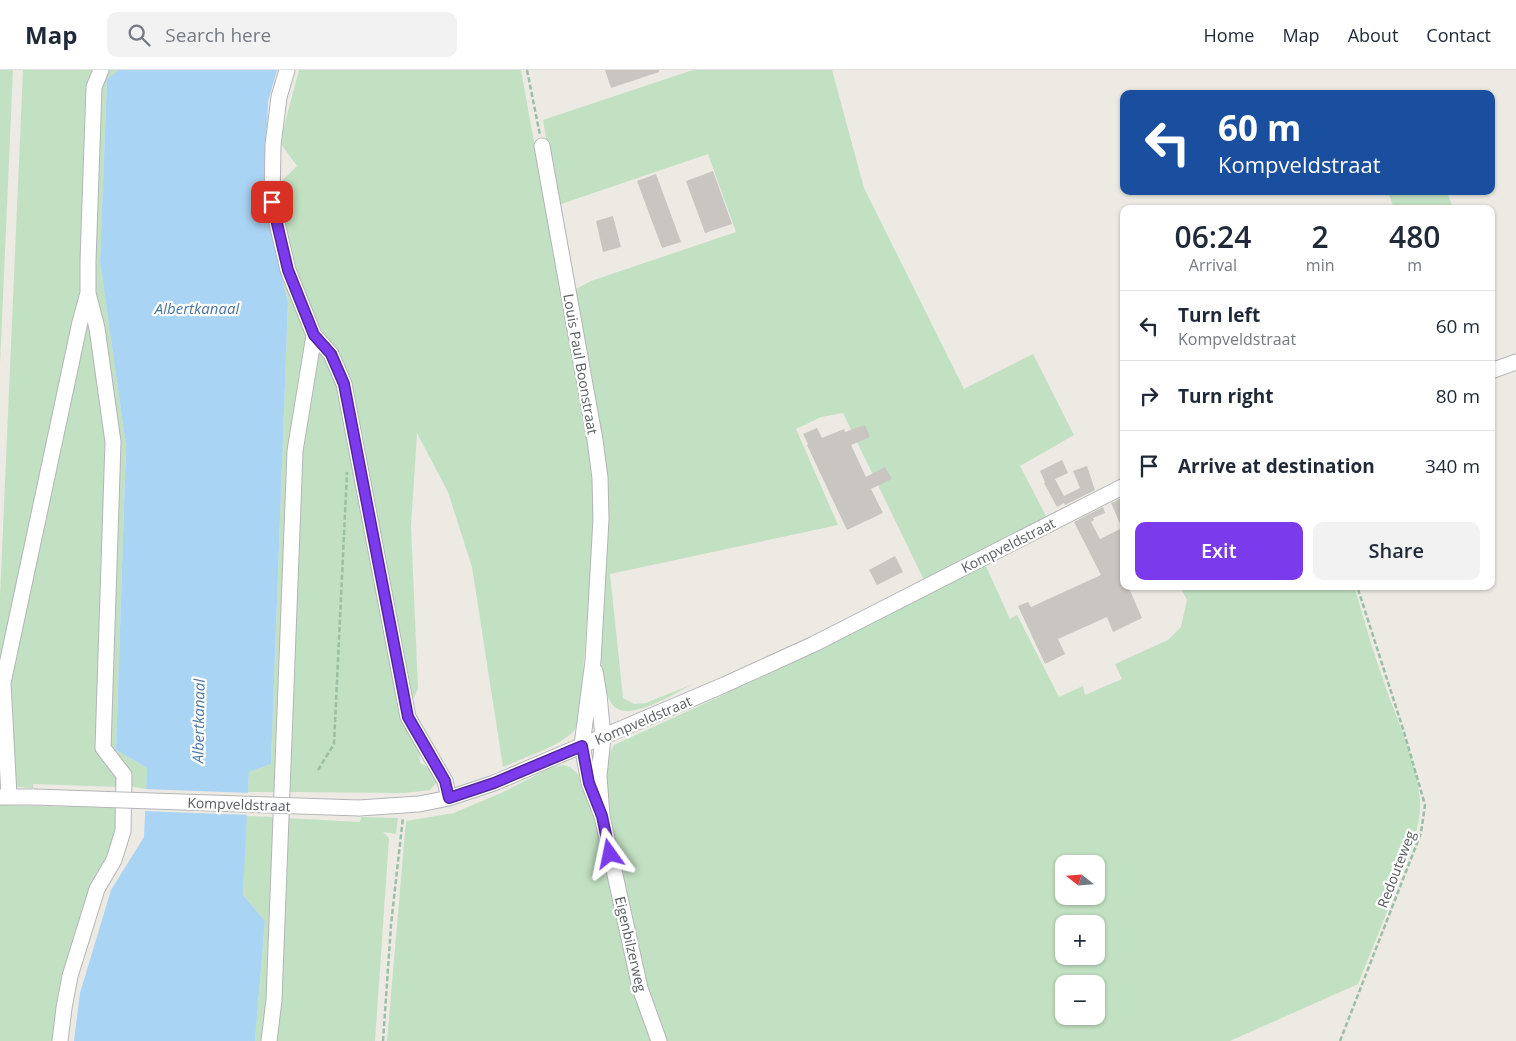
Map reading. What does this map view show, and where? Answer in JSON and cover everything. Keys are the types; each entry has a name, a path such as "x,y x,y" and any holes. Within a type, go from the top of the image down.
{"street":[{"path":"60,1041 70,976 97,890 114,860 123,831 124,774 103,748 113,442 97,328 88,293 94,87 101,70"},
{"path":"287,70 279,97 273,145 272,202 288,270 314,335 331,354 344,384 408,717 445,781 449,798"},
{"name":"Louis Paul Boonstraat","path":"542,146 595,440 600,478 601,519 593,661 582,746"},
{"path":"4,796 3,683 80,322 88,293"},
{"path":"269,1041 274,1000 295,451 314,335"},
{"path":"1495,370 1516,362"},
{"name":"Kompveldstraat","path":"4,796 359,808 402,806 449,798 486,786 582,746 814,644 1120,488"},
{"name":"Louis Paul Boonstraat","path":"593,661 600,695 603,737"},
{"name":"Eigenbilzerweg","path":"603,737 599,776 602,816 640,988 659,1041"},
{"name":"Eigenbilzerweg","path":"582,746 589,783 602,816"}],"path":[{"path":"527,70 542,146"},
{"path":"318,770 334,744 346,476 348,467"},
{"name":"Redouteweg","path":"1340,1041 1421,833 1425,805 1404,732 1357,590"},
{"path":"383,1041 391,925 403,818 402,806"}],"green space":[{"path":"0,70 13,70 0,364"},
{"path":"23,70 94,70 82,280 3,667 0,655 0,597"},
{"path":"108,70 119,70 107,80 100,260 126,446 116,750 147,768 146,789 128,786 110,750 117,478 92,272 99,83"},
{"path":"299,70 521,70 589,448 596,505 579,716 573,732 559,743 503,767 472,567 448,492 417,433 411,527 418,689 403,719 419,743 420,763 434,770 436,783 430,790 404,793 288,792 299,448 316,359 323,333 302,292 282,222 277,186 297,166 281,144"},
{"path":"693,70 832,70 864,188 964,389 1033,354 1074,435 1020,466 1047,518 924,580 843,413 821,417 796,429 838,525 610,574 623,698 634,704 646,703 693,684 655,704 624,711 616,708 609,699 602,668 601,630 606,511 574,290 591,281 736,232 708,154 558,205 543,120"},
{"path":"1389,195 1448,195 1452,205 1393,205"},
{"path":"280,268 305,324 308,343 275,792 248,792 249,772 271,764 288,302"},
{"path":"87,326 93,329 109,434 100,743 118,774 118,787 33,784 33,788 17,787 13,782 8,691 83,329"},
{"path":"984,562 1010,619 1017,615 1059,697 1083,686 1085,695 1122,679 1115,664 1168,640 1181,627 1187,600 1182,590 1355,590 1377,663 1407,744 1415,772 1420,801 1419,821 1410,854 1358,984 1230,1041 663,1041 644,986 613,834 604,779 604,764 614,745 790,664"},
{"path":"563,765 570,767 577,773 584,784 600,833 651,1041 387,1041 406,821 454,813 501,793 550,768"},
{"path":"0,805 119,808 119,818 55,1041 0,1041"},
{"path":"246,816 273,817 275,867 264,1041 255,1041 265,921 243,895"},
{"path":"361,817 398,818 396,834 383,832 389,838 375,1041 273,1041 285,818 360,822"}],"water":[{"name":"Albertkanaal","path":"119,70 277,70 268,102 264,204 288,302 271,764 249,772 243,895 265,921 255,1041 74,1041 80,993 111,890 144,837 147,768 116,750 126,446 100,261 107,79"}],"pier":[{"path":"144,789 250,793 249,815 143,811"}],"building":[{"path":"605,70 659,70 659,72 611,88"},
{"path":"713,171 732,224 705,233 686,181"},
{"path":"656,174 681,242 662,248 637,181"},
{"path":"613,216 621,247 603,252 596,221"},
{"path":"865,425 870,437 851,445 866,477 885,467 892,479 871,489 883,513 847,530 803,434 817,428 822,438 844,429 845,432"},
{"path":"1062,460 1068,473 1055,479 1064,496 1080,488 1073,471 1087,466 1095,490 1057,507 1044,483 1040,471"},
{"path":"1120,499 1120,523 1111,503"},
{"path":"1103,507 1105,513 1093,518 1094,520 1091,522 1100,539 1120,529 1120,590 1130,590 1142,618 1113,632 1107,617 1058,639 1065,654 1045,664 1018,606 1028,602 1031,607 1101,575 1074,522"},
{"path":"895,556 903,572 877,585 869,570"}],"route":[{"path":"272,202 288,270 314,335 331,354 344,384 408,717 445,781 449,798 494,783 582,746 589,783 602,816 610,854"}]}
